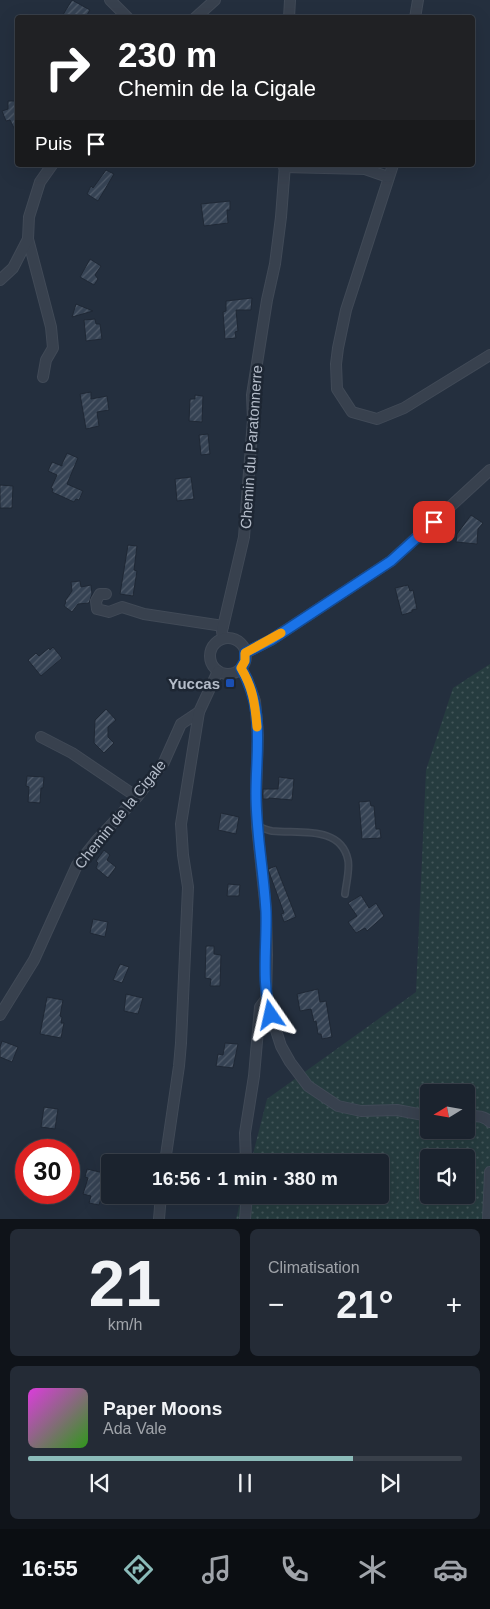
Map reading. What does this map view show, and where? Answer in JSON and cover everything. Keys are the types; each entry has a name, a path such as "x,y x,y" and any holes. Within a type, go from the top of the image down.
{"street":[{"path":"110,0 125,15"},
{"path":"198,15 215,0"},
{"path":"289,15 290,0"},
{"path":"416,15 418,0"},
{"path":"43,377 46,360 53,348 52,334 28,239 28,217 40,182 51,167"},
{"name":"Chemin du Paratonnerre","path":"223,638 223,626 244,536 253,420 252,395 267,300 275,264 285,167"},
{"path":"312,167 365,169 388,177"},
{"path":"393,167 388,177 346,310 336,364 336,389 352,412 377,419 404,408 490,355"},
{"path":"0,280 13,268 28,239"},
{"path":"245,653 271,640 391,561 490,470"},
{"path":"106,594 100,594 96,601 97,609 109,612 122,607 144,614 223,626"},
{"path":"223,638 235,639 243,647 245,653 245,661 241,668 234,672 226,673 218,671 212,665 210,657 211,649 216,642 223,638"},
{"path":"241,668 255,701 258,735 257,826 266,911 266,999 281,1046 308,1086 338,1106 361,1111 396,1110 420,1114"},
{"path":"166,1154 179,1066 188,887 181,824 200,712 218,671"},
{"name":"Chemin de la Cigale","path":"0,1015 34,960 77,864 137,797 164,762 181,724 200,712"},
{"path":"41,737 72,752 137,797"},
{"path":"246,1154 245,1133 254,1076 260,1007 266,999"},
{"path":"475,1116 487,1119 490,1122"},
{"path":"488,1219 490,1172"},
{"path":"160,1219 161,1204"},
{"path":"245,1219 246,1204"}],"lane":[{"path":"257,826 270,830 332,837 342,844 348,861 345,894"}],"green space":[{"path":"490,664 490,1219 236,1219 240,1204 389,1204 389,1154 253,1154 267,1099 416,992 426,770 453,688"}],"building":[{"path":"72,0 90,10 87,15 63,15"},
{"path":"8,101 15,101 15,130 10,120 6,121 2,111 8,109"},
{"path":"106,170 114,174 98,201 87,194 91,186 93,188"},
{"path":"230,201 230,210 227,210 228,223 204,226 201,204"},
{"path":"90,259 101,266 95,275 98,279 94,285 80,277"},
{"path":"252,298 251,310 236,310 238,331 235,332 236,338 225,339 223,312 226,311 226,301"},
{"path":"76,304 93,311 72,317"},
{"path":"95,319 96,324 100,324 102,339 86,341 84,320"},
{"path":"91,392 91,399 107,396 109,410 97,412 99,426 86,429 80,394"},
{"path":"195,395 203,396 202,422 189,421 190,399 195,399"},
{"path":"208,434 210,454 201,455 199,435"},
{"path":"67,453 78,458 67,484 83,491 79,500 76,499 74,502 52,492 53,489 51,488 57,475 48,471 52,462 62,466"},
{"path":"191,477 194,499 177,501 175,479"},
{"path":"0,485 13,486 12,508 0,508"},
{"path":"471,515 483,523 478,529 477,544 456,542 457,534"},
{"path":"128,545 137,546 134,570 137,571 133,596 120,594"},
{"path":"80,581 81,587 91,585 92,594 89,603 78,604 72,612 64,606 65,601 72,591 71,582"},
{"path":"408,585 410,591 413,590 417,609 402,615 395,588"},
{"path":"53,647 62,658 41,676 28,660 36,653 39,656"},
{"path":"106,709 116,720 108,727 108,737 114,743 104,753 94,743 95,720"},
{"path":"27,776 44,777 40,803 28,802 29,787 26,786"},
{"path":"279,777 294,779 292,800 263,799 263,789 278,789"},
{"path":"370,801 371,806 374,806 376,829 380,829 381,838 362,839 359,802"},
{"path":"221,813 239,817 236,834 218,830"},
{"path":"104,850 110,855 107,860 116,867 108,878 96,868 98,863 96,861"},
{"path":"276,866 296,917 284,922 281,914 284,913 268,869"},
{"path":"228,884 240,885 239,896 227,896"},
{"path":"361,895 369,908 376,903 384,916 367,931 365,928 356,933 348,922 357,916 348,903"},
{"path":"93,919 108,922 105,937 90,933"},
{"path":"206,946 214,946 214,954 221,955 220,986 210,986 211,979 205,978"},
{"path":"120,964 129,967 122,983 113,980"},
{"path":"318,989 320,1002 326,1001 332,1037 322,1039 321,1034 318,1034 316,1021 314,1022 311,1009 300,1011 297,994"},
{"path":"126,994 143,998 138,1014 124,1011"},
{"path":"47,997 63,1000 60,1016 62,1017 61,1023 64,1023 61,1038 40,1034"},
{"path":"2,1041 18,1047 12,1062 0,1057"},
{"path":"225,1043 238,1044 233,1068 216,1066 218,1054 223,1055"},
{"path":"44,1107 58,1109 55,1129 41,1127"},
{"path":"87,1169 101,1172 101,1198 99,1205 89,1203 91,1196 83,1194 88,1178 85,1177"}],"slow traffic":[{"path":"257,727 255,701 241,668 245,661 245,653 281,633"}],"place":[{"name":"Yuccas","path":"230,683"}],"route":[{"path":"271,1015 266,999 266,911 257,834 258,735 255,701 241,668 245,661 245,653 271,640 391,561 434,522"}]}
